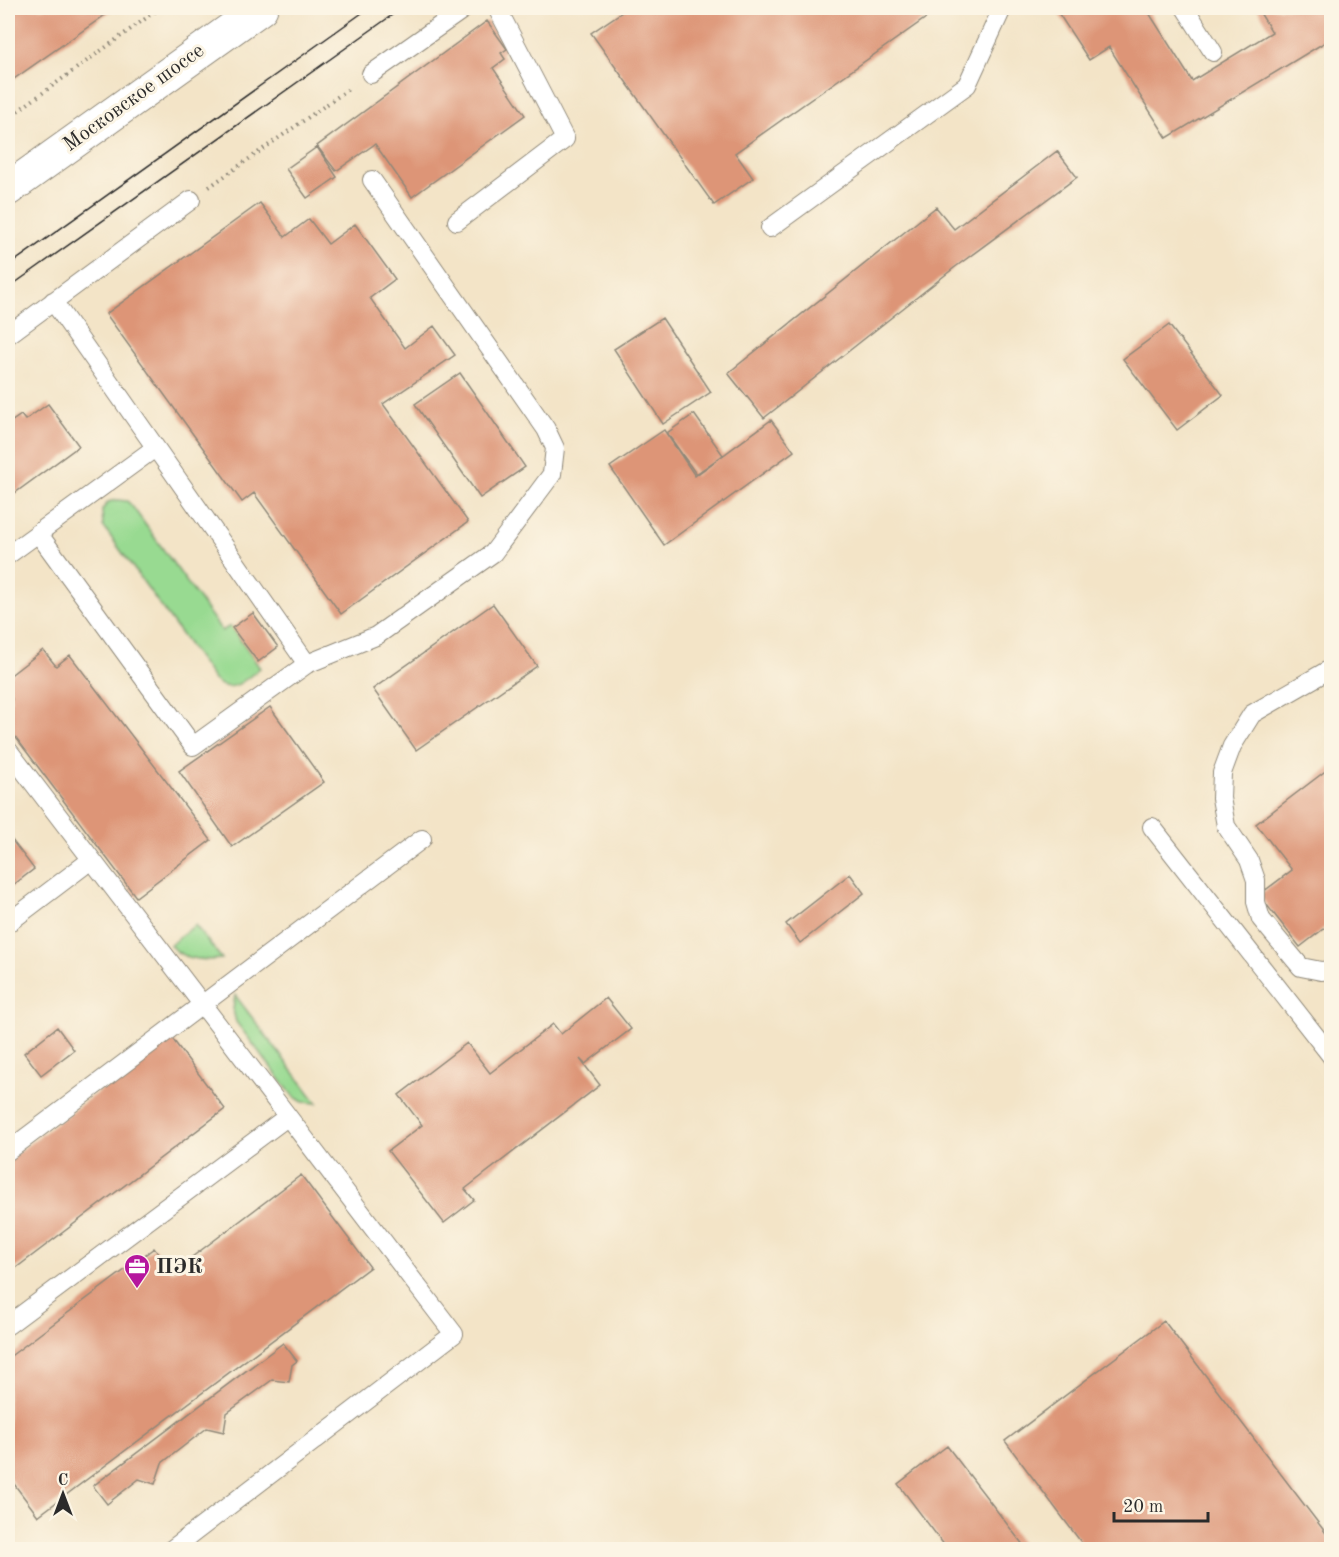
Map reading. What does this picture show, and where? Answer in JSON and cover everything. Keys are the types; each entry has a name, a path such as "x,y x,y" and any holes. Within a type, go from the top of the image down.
{"main road":[{"name":"Московское шоссе","path":"8,189 261,8"}],"lane":[{"path":"371,74 465,8"},
{"path":"457,221 565,140 497,8"},
{"path":"770,228 967,85 1001,11 1000,8"},
{"path":"1185,8 1214,52"},
{"path":"38,533 193,746 307,664 376,636 493,553 552,474 555,448 546,429 372,180"},
{"path":"8,335 191,200"},
{"path":"53,301 307,664"},
{"path":"8,555 155,448"},
{"path":"1332,668 1252,714 1229,755 1222,773 1221,798 1226,826 1250,860 1256,880 1256,902 1261,919 1301,967 1321,971 1332,970"},
{"path":"8,750 453,1334 171,1550"},
{"path":"1152,827 1332,1057"},
{"path":"8,1151 422,839"},
{"path":"8,923 91,860"},
{"path":"8,1325 287,1116"}],"path":[{"path":"8,118 160,8"},
{"path":"191,200 371,74"}],"green space":[{"path":"127,501 132,506 222,631 230,626 260,668 232,686 220,685 214,680 103,526 102,510 108,502"},
{"path":"195,925 222,959 187,957 170,945"},
{"path":"235,995 317,1103 303,1102 293,1096 236,1022 233,1010"}],"building":[{"path":"8,8 115,8 8,83"},
{"path":"628,8 940,8 735,153 753,178 714,205 591,33"},
{"path":"1055,8 1146,8 1192,81 1272,32 1257,8 1332,8 1332,38 1167,138 1109,47 1089,60"},
{"path":"487,21 507,49 501,53 505,59 493,68 525,115 412,197 375,144 336,171 317,146"},
{"path":"317,147 337,177 307,198 286,169"},
{"path":"1057,151 1077,177 954,268 764,418 728,373 936,207 954,229"},
{"path":"260,203 285,237 309,219 328,244 355,224 395,279 370,298 405,348 434,326 455,355 383,404 468,522 341,614 254,493 242,502 106,314"},
{"path":"662,318 711,392 663,424 614,349"},
{"path":"1169,325 1223,395 1177,430 1123,359"},
{"path":"460,373 525,467 480,498 415,404"},
{"path":"48,404 79,446 8,498 8,424 21,415 25,420"},
{"path":"694,414 723,455 696,474 667,433"},
{"path":"771,420 794,451 664,545 610,467 664,430 695,476"},
{"path":"493,604 537,666 416,750 373,689"},
{"path":"253,613 278,647 258,662 232,628"},
{"path":"43,650 56,666 70,655 211,840 136,897 8,727 8,702 12,699 8,693 8,677"},
{"path":"270,707 324,782 232,847 179,771"},
{"path":"1332,766 1332,908 1325,913 1332,922 1300,947 1259,895 1292,870 1256,824"},
{"path":"8,835 34,869 8,889"},
{"path":"850,874 864,893 800,943 786,924"},
{"path":"606,998 631,1029 585,1064 580,1059 600,1085 465,1189 474,1200 444,1223 388,1151 422,1125 399,1095 467,1043 490,1073 553,1024 561,1034"},
{"path":"57,1027 74,1050 41,1075 24,1053"},
{"path":"171,1037 225,1109 8,1274 8,1160"},
{"path":"301,1175 370,1267 38,1516 8,1476 8,1358 154,1248 172,1272"},
{"path":"1164,1321 1332,1541 1332,1550 1087,1550 1005,1441"},
{"path":"283,1343 297,1361 292,1365 289,1382 272,1380 227,1413 224,1432 207,1428 162,1463 155,1484 139,1479 107,1504 93,1486"},
{"path":"947,1446 1027,1550 948,1550 898,1484"}],"tram line":[{"path":"8,266 369,8"},
{"path":"8,288 402,8"}],"place":[{"name":"ПЭК","path":"137,1290"}]}
